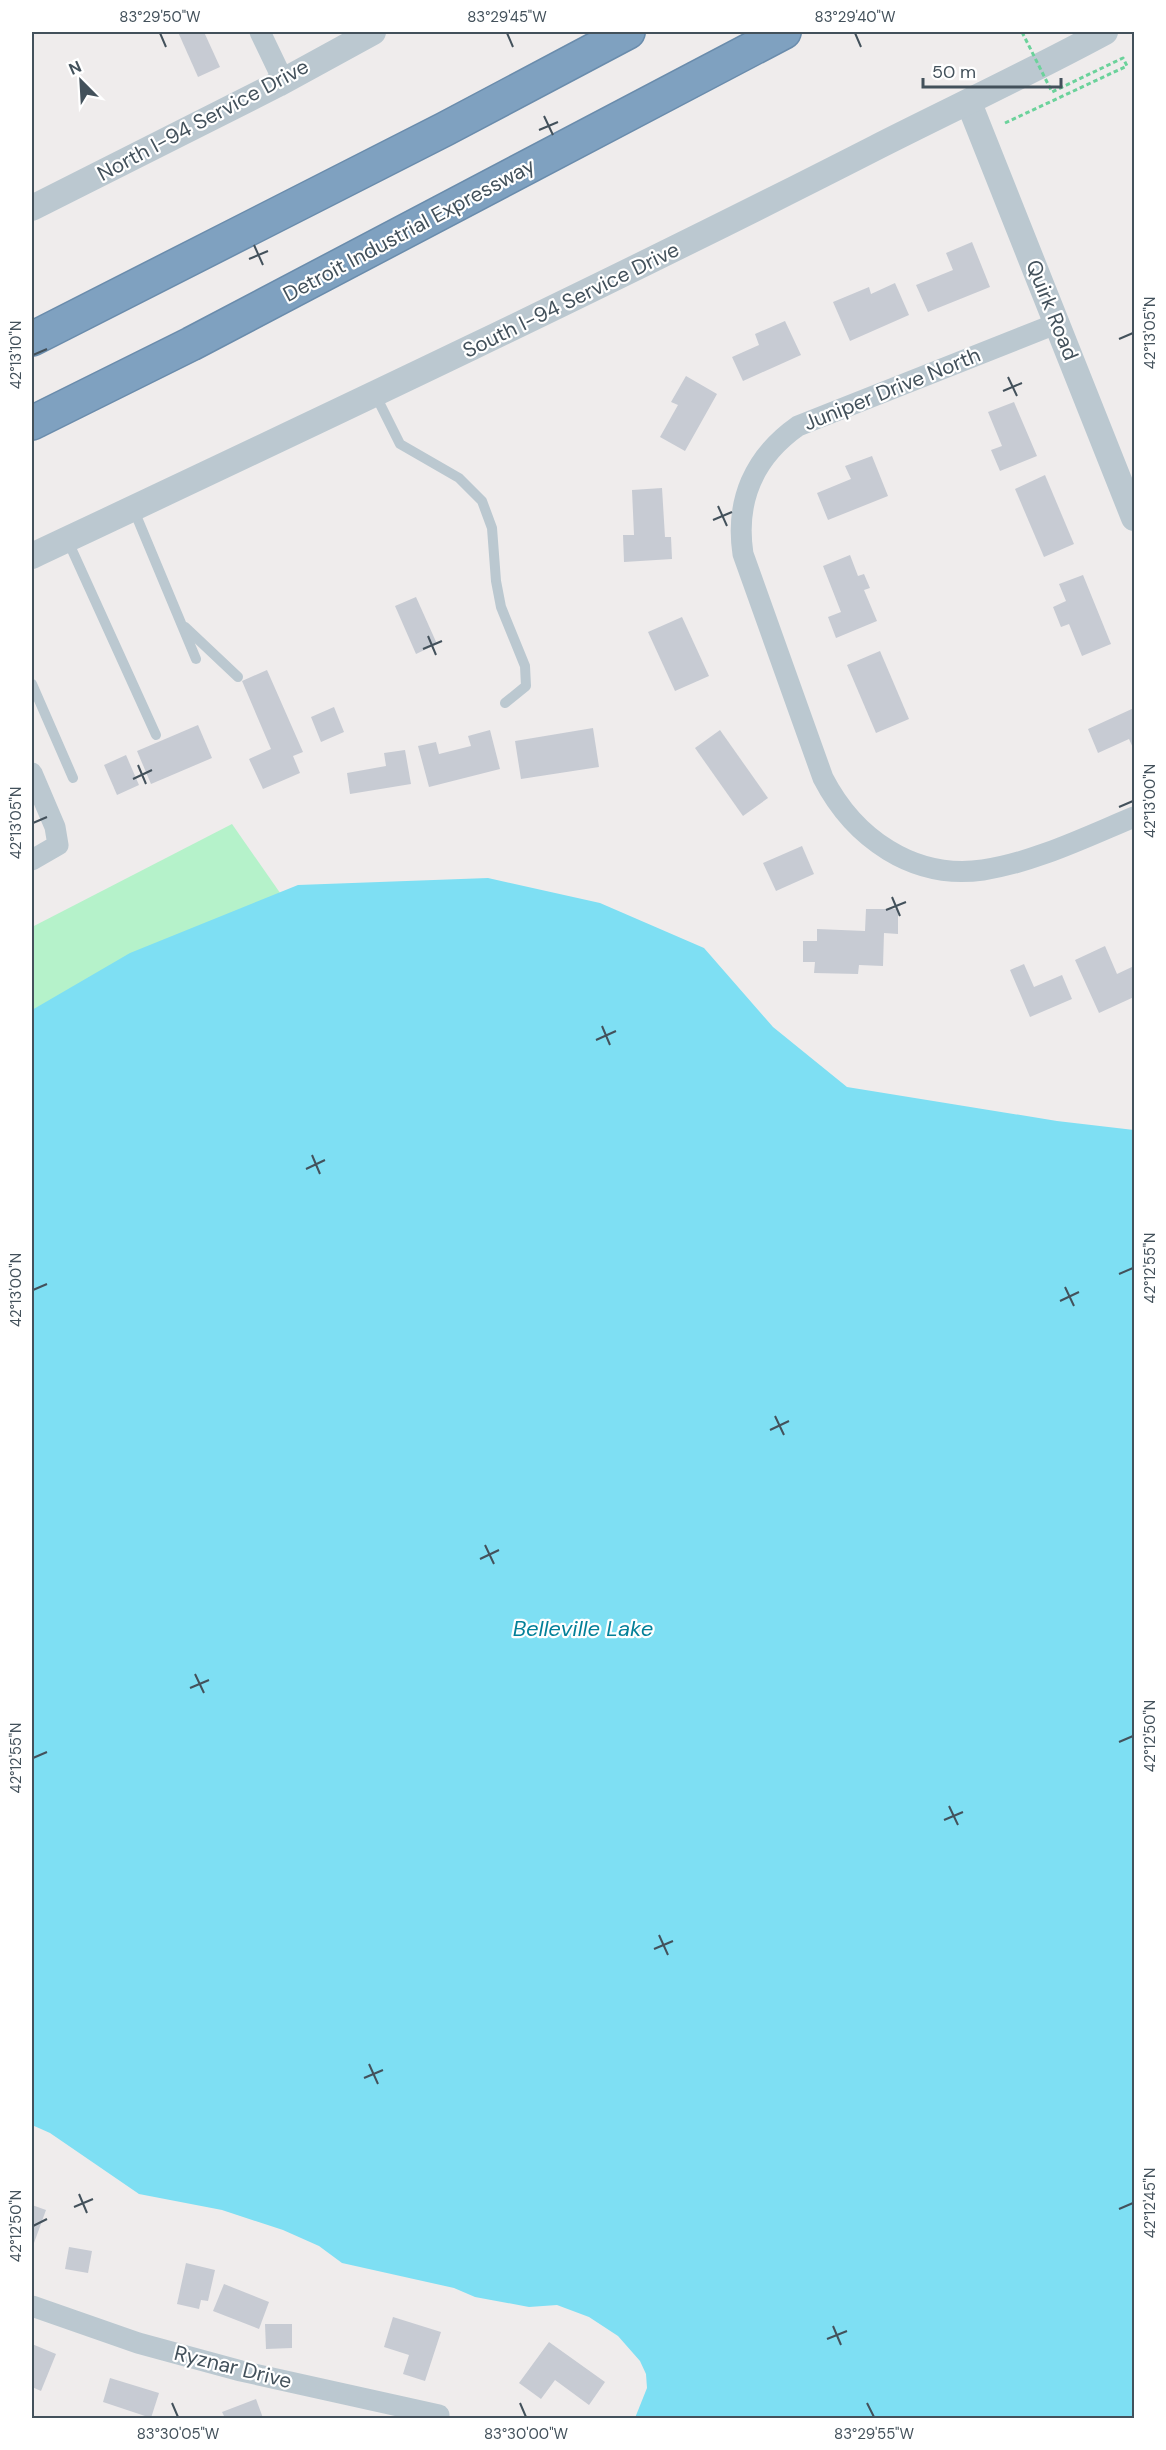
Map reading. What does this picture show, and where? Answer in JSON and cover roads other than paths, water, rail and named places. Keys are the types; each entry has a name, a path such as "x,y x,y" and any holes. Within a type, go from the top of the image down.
{"highway":[{"path":"32,315 286,187 582,32"},
{"path":"32,339 445,129 628,32"},
{"name":"Detroit Industrial Expressway","path":"32,423 191,344 784,32"}],"street":[{"path":"260,32 283,80"},
{"name":"North I-94 Service Drive","path":"32,208 373,32"},
{"name":"South I-94 Service Drive","path":"32,556 691,242 1105,32"},
{"name":"Quirk Road","path":"969,103 1134,518"},
{"name":"Juniper Drive North","path":"1058,323 798,426 764,456 747,488 741,513 740,533 747,568 780,655 812,752 835,800 849,819 866,835 901,856 934,868 958,871 982,870 1038,855 1134,817"},
{"path":"32,773 55,827 58,845 32,860"},
{"name":"Ryznar Drive","path":"32,2306 138,2343 241,2371 439,2415"}],"lane":[{"path":"375,394 400,444 459,478 482,501 492,528 495,581 501,607 525,666 526,686 505,703"},
{"path":"133,508 196,659"},
{"path":"67,539 156,735"},
{"path":"180,622 238,677"},
{"path":"32,684 73,778"}],"water":[{"name":"Belleville Lake","path":"488,878 600,903 704,948 773,1027 847,1087 1057,1121 1134,1130 1134,2418 635,2418 647,2388 646,2374 640,2361 618,2336 589,2317 557,2305 529,2307 475,2297 454,2288 342,2263 319,2246 283,2230 222,2210 139,2194 50,2133 32,2125 32,1010 130,953 298,885"}]}
